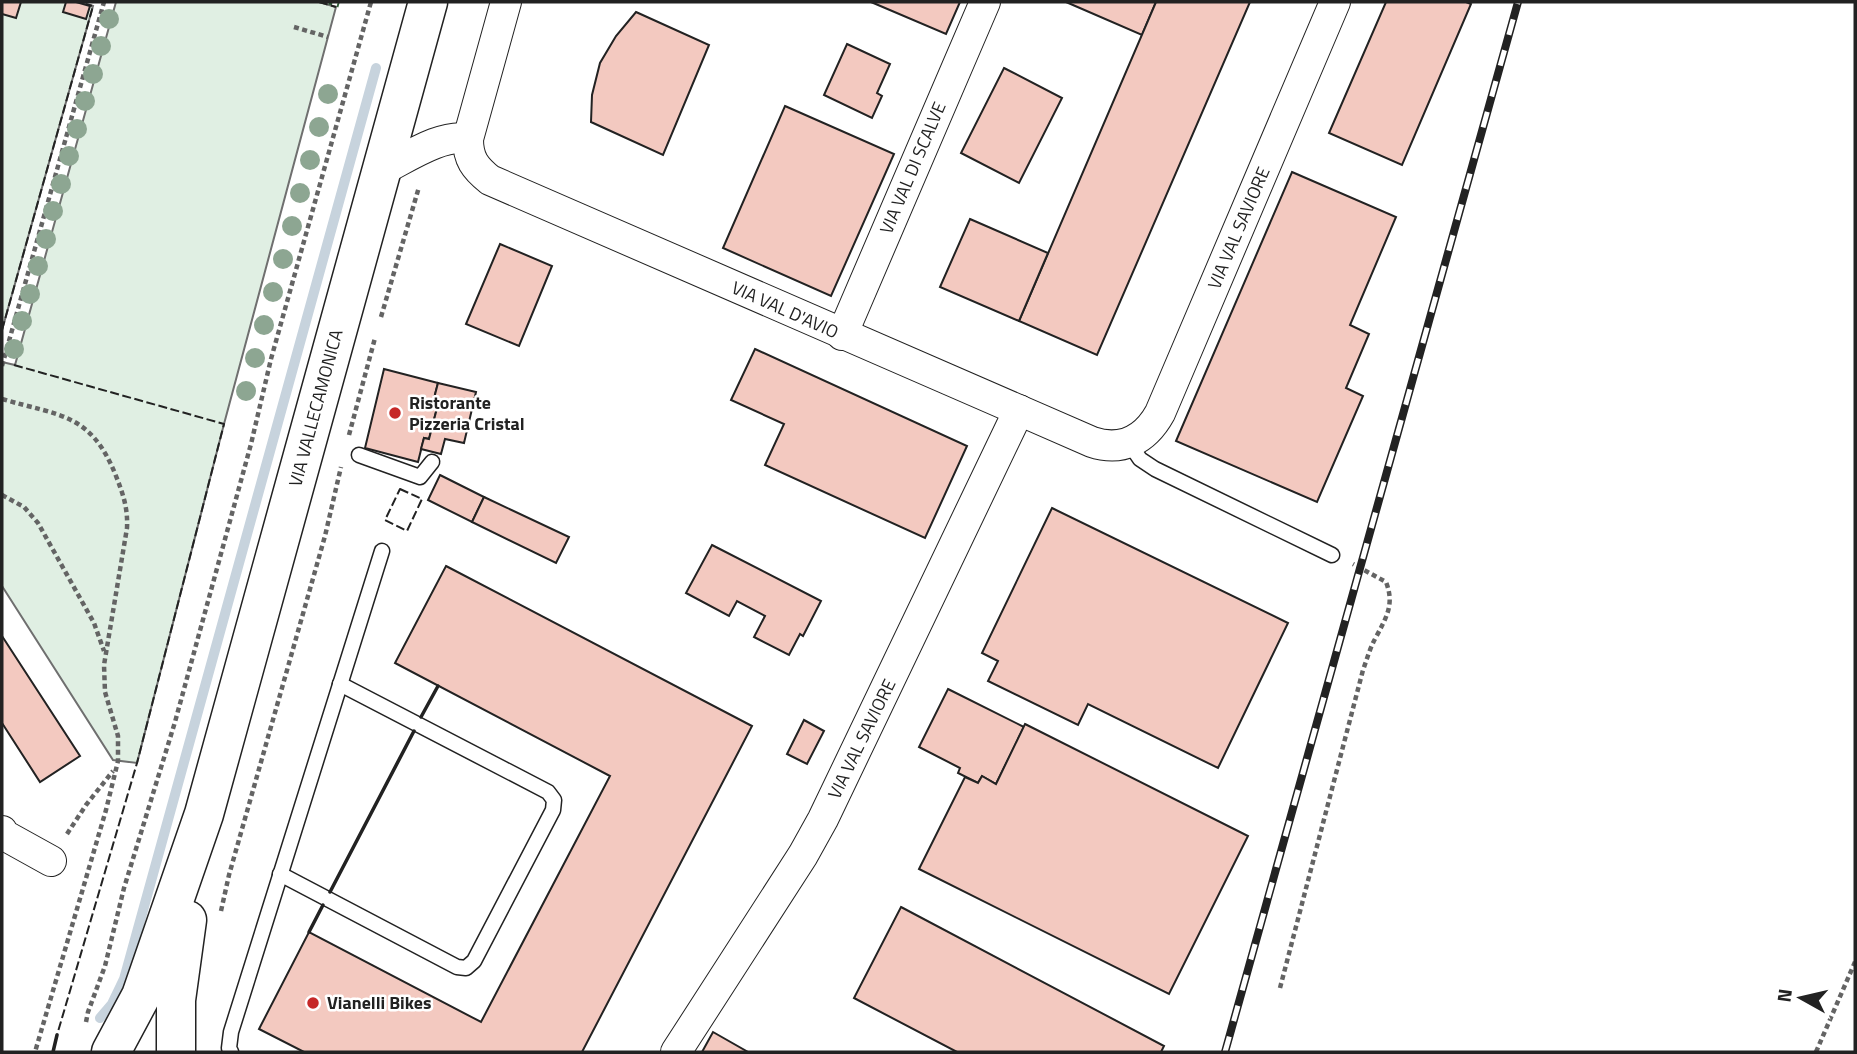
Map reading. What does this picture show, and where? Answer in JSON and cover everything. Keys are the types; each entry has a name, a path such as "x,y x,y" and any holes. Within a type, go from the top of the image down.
{"main road":[{"name":"VIA VALLECAMONICA","path":"98,1042 141,996 204,814 382,170 421,6"},
{"name":"VIA VALLECAMONICA","path":"176,1052 177,979 204,814"}],"street":[{"path":"382,170 443,140 459,137 468,139 506,2"},
{"name":"VIA VAL DI SCALVE","path":"842,335 985,2"},
{"name":"VIA VAL SAVIORE","path":"1129,443 1147,431 1160,413 1335,2"},
{"name":"VIA VAL D'AVIO","path":"468,139 472,162 490,180 842,335 1102,445 1120,446 1129,443"},
{"name":"VIA VAL SAVIORE","path":"676,1052 803,855 823,819 1019,410"},
{"path":"2,831 4,835 51,861"}],"lane":[{"path":"1129,443 1140,458 1155,469 1332,555"},
{"path":"359,455 420,477 432,462"},
{"path":"231,1052 231,1032 382,551"},
{"path":"280,874 457,967 466,968 474,961 554,807 554,800 548,792 340,684"}],"path":[{"path":"2,366 104,2"},
{"path":"98,1042 87,1015 105,966 124,888 175,722 251,444 271,359 371,2"},
{"path":"294,27 328,37"},
{"path":"381,318 421,178"},
{"path":"349,437 377,331"},
{"path":"2,400 78,423 100,442 126,503 127,528 105,656 104,683 118,736 116,767 106,810 35,1052"},
{"path":"220,914 325,536 342,462"},
{"path":"2,495 24,507 38,523 94,623 105,656"},
{"path":"1280,988 1363,670 1390,611 1391,600 1386,582 1351,564"},
{"path":"51,861 86,805 116,767"},
{"path":"1816,1052 1855,962"}],"green space":[{"path":"2,2 78,2 93,6 2,330"},
{"path":"116,2 319,2 336,7 224,424 137,763 113,760 2,586 2,362 15,365"}],"building":[{"path":"2,2 21,2 16,18 2,14"},
{"path":"66,2 90,6 86,19 63,12"},
{"path":"871,2 960,2 946,34"},
{"path":"1066,2 1156,2 1142,35"},
{"path":"1156,2 1250,2 1097,355 1019,321"},
{"path":"1386,2 1471,4 1402,165 1329,133"},
{"path":"636,12 709,45 663,155 591,122 592,95 600,63 616,36"},
{"path":"847,44 890,64 877,93 882,96 872,118 824,95"},
{"path":"1004,68 1062,98 1019,183 961,153"},
{"path":"785,106 894,154 831,296 723,248"},
{"path":"1292,172 1396,217 1350,325 1369,334 1346,388 1363,396 1317,502 1176,441"},
{"path":"970,219 1048,253 1019,321 940,287"},
{"path":"500,244 552,266 519,346 466,324"},
{"path":"755,349 967,446 925,538 765,465 784,424 731,400"},
{"path":"384,369 438,383 432,406 437,408 429,439 424,438 418,462 365,448"},
{"path":"438,383 476,392 464,443 445,439 441,454 421,449 424,438 429,439 437,408 432,406"},
{"path":"440,475 484,497 472,522 428,500"},
{"path":"484,497 569,537 556,563 472,522"},
{"path":"1052,508 1288,623 1218,768 1088,704 1078,725 988,681 998,661 982,653"},
{"path":"712,545 821,601 803,636 800,634 789,655 754,637 765,616 737,601 729,616 686,593"},
{"path":"446,566 752,726 582,1052 304,1052 259,1029 309,932 481,1022 610,776 395,663"},
{"path":"2,636 80,756 40,782 2,723"},
{"path":"948,689 1024,727 996,784 982,776 978,783 958,773 960,768 919,747"},
{"path":"804,720 824,731 807,764 787,754"},
{"path":"1025,724 1248,836 1169,994 919,869 965,777 978,783 982,776 996,784"},
{"path":"901,907 1164,1046 1161,1052 957,1052 854,998"},
{"path":"713,1032 748,1052 702,1052"}],"waterway":[{"path":"100,1018 112,1004 124,979 376,68"}],"railway":[{"path":"1225,1052 1518,2"}],"hedge":[{"path":"329,2 339,5"}],"fence":[{"path":"319,2 336,7"},
{"path":"2,330 93,6 86,4"},
{"path":"14,365 224,424 137,763 57,1035"},
{"path":"400,489 422,499 407,531 385,520 400,489"}],"wall":[{"path":"421,717 438,686"},
{"path":"330,892 414,731"},
{"path":"309,932 323,905"},
{"path":"53,1052 57,1035"}],"place":[{"name":"Ristorante Pizzeria Cristal","path":"395,413"},
{"name":"Vianelli Bikes","path":"313,1003"}]}
